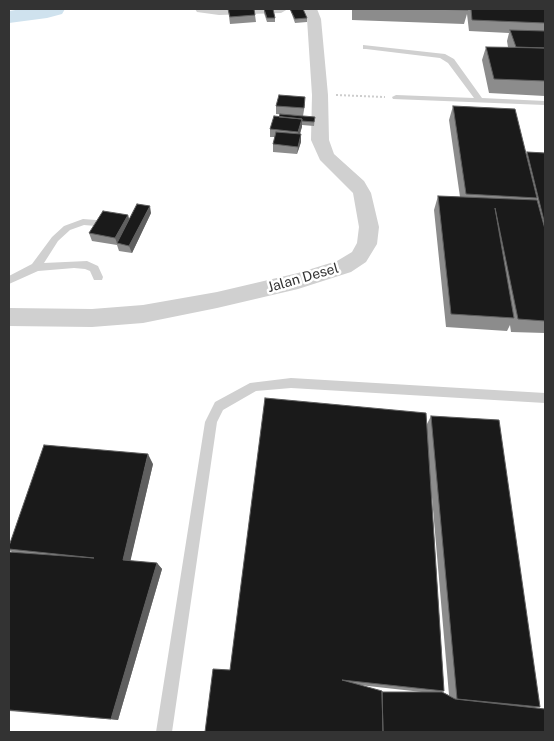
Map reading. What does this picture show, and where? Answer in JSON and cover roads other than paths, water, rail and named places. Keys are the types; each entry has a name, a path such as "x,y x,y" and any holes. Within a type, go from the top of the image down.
{"street":[{"path":"202,9 219,11 281,9"},
{"name":"Jalan Desel","path":"9,317 92,318 142,314 217,300 306,279 344,267 359,257 367,244 369,227 362,194 357,184 326,156 320,140 320,95 314,19 310,9"}],"lane":[{"path":"366,48 442,56 451,61 479,100"},
{"path":"396,97 545,102"},
{"path":"36,266 55,239 67,228 84,222 96,223"},
{"path":"9,280 36,266 74,264 87,265 94,269 98,277"},
{"path":"164,732 211,422 219,406 254,386 291,383 545,398"}],"waterway":[{"path":"9,17 54,9"}]}
